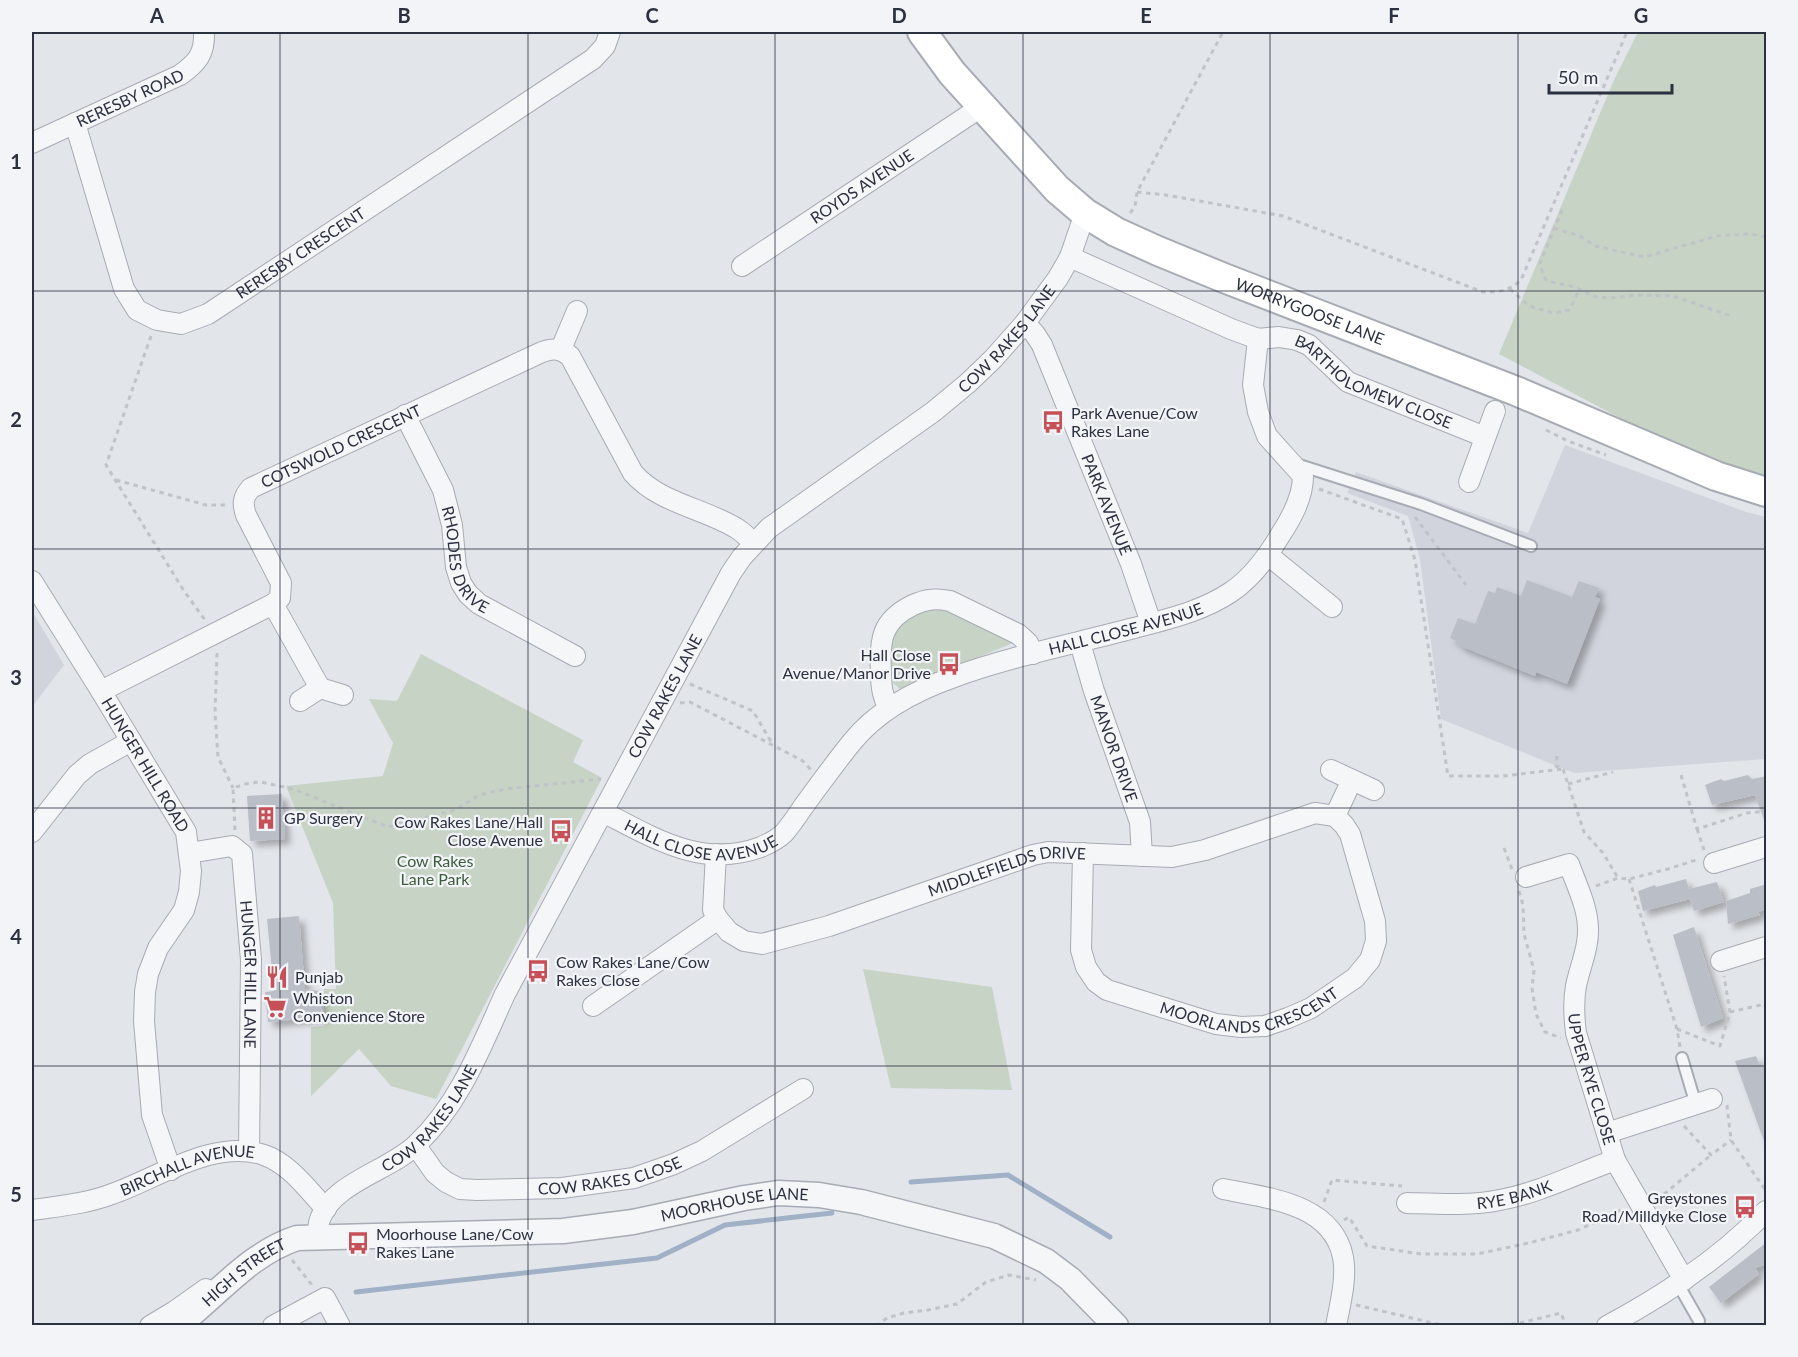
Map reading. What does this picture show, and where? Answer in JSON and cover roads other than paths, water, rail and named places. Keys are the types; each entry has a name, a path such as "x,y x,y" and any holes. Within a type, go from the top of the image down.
{"main road":[{"name":"WORRYGOOSE LANE","path":"921,32 951,73 1057,189 1085,213 1116,232 1158,252 1516,391 1716,476 1767,492"}],"street":[{"name":"RERESBY ROAD","path":"32,143 180,75 196,64 202,51 204,32"},
{"name":"RERESBY CRESCENT","path":"75,123 124,289 137,310 157,320 181,324 208,314 592,60 604,46 610,32"},
{"name":"ROYDS AVENUE","path":"742,266 981,107"},
{"name":"COW RAKES LANE","path":"318,1237 320,1218 340,1192 416,1146 448,1108 476,1060 505,994 731,573 769,528 933,412 993,359 1025,323 1058,278 1071,257 1085,213"},
{"path":"1071,257 1258,339 1253,385 1258,412 1267,436 1290,462"},
{"path":"577,311 561,349 570,356 633,473 655,492 734,527 754,543"},
{"name":"PARK AVENUE","path":"1025,323 1042,345 1131,564 1151,623"},
{"name":"BARTHOLOMEW CLOSE","path":"1258,339 1279,337 1309,345 1348,382 1485,437"},
{"name":"COTSWOLD CRESCENT","path":"273,604 280,598 281,583 242,504 244,496 251,488 542,352 561,349"},
{"path":"1469,482 1495,411"},
{"name":"RHODES DRIVE","path":"405,416 443,490 452,525 456,567 461,583 468,594 479,604 575,656"},
{"name":"HALL CLOSE AVENUE","path":"603,812 668,845 692,852 736,853 762,847 783,834 853,740 889,708 915,693 954,677 1179,616 1209,605 1232,591 1248,578 1268,555 1312,489 1290,462"},
{"path":"1268,555 1332,607"},
{"name":"HUNGER HILL ROAD","path":"32,581 186,832 190,881 184,909 158,948 148,974 145,992 144,1021 152,1115 171,1170"},
{"path":"889,708 881,689 882,638 888,624 896,615 920,602 939,598 950,601 1018,634 1029,643 1033,654"},
{"path":"101,691 273,604 320,688 343,695"},
{"name":"MANOR DRIVE","path":"1080,643 1094,691 1140,822 1142,856"},
{"path":"300,701 320,688"},
{"path":"32,831 77,775 90,764 131,741"},
{"path":"1331,770 1374,790"},
{"path":"1335,816 1352,780"},
{"name":"MIDDLEFIELDS DRIVE","path":"718,919 729,932 744,941 762,944 830,926 1033,855 1048,852 1172,857 1205,850 1315,813 1335,816"},
{"name":"MOORLANDS CRESCENT","path":"1083,853 1081,950 1086,967 1096,982 1107,990 1216,1024 1241,1027 1265,1026 1311,1008 1355,978 1370,960 1376,940 1375,921 1350,834 1335,816"},
{"name":"HUNGER HILL LANE","path":"189,853 232,846 242,854 251,960 249,1151"},
{"path":"1714,863 1767,847"},
{"path":"593,1006 718,919 713,909 716,854"},
{"name":"UPPER RYE CLOSE","path":"1522,883 1569,864 1582,900 1588,926 1587,950 1576,986 1573,1011 1579,1042 1615,1160 1681,1282"},
{"path":"1721,961 1767,947"},
{"name":"COW RAKES CLOSE","path":"416,1146 435,1173 460,1189 562,1188 634,1178 702,1151 803,1089"},
{"path":"1607,1133 1704,1102"},
{"name":"BIRCHALL AVENUE","path":"32,1210 87,1202 112,1194 192,1160 214,1154 249,1151 266,1156 284,1167 326,1209"},
{"name":"RYE BANK","path":"1410,1203 1442,1205 1501,1200 1615,1160"},
{"path":"1223,1189 1290,1203 1302,1208 1329,1229 1337,1239 1343,1258 1344,1276 1336,1326"},
{"name":"MOORHOUSE LANE","path":"318,1237 562,1232 633,1222 778,1193 819,1195 861,1202 993,1236 1046,1261 1070,1279 1116,1326"},
{"path":"1607,1326 1681,1282 1751,1227 1767,1211"},
{"name":"HIGH STREET","path":"177,1326 198,1310 241,1269 280,1244 297,1238 318,1237"},
{"path":"150,1326 206,1289 222,1287"},
{"path":"273,1326 325,1298 340,1326"}],"lane":[{"path":"1290,462 1421,504 1531,546"},
{"path":"1682,1058 1704,1102"},
{"path":"1681,1282 1699,1321"}],"waterway":[{"path":"911,1182 1008,1175 1110,1237"},
{"path":"356,1292 657,1258 725,1225 832,1213"}],"place":[{"name":"Park Avenue/Cow Rakes Lane","path":"1053,422"},
{"name":"Hall Close Avenue/Manor Drive","path":"949,664"},
{"name":"GP Surgery","path":"266,818"},
{"name":"Cow Rakes Lane/Hall Close Avenue","path":"561,831"},
{"name":"Cow Rakes Lane/Cow Rakes Close","path":"538,971"},
{"name":"Punjab","path":"277,977"},
{"name":"Whiston Convenience Store","path":"275,1007"},
{"name":"Greystones Road/Milldyke Close","path":"1745,1207"},
{"name":"Moorhouse Lane/Cow Rakes Lane","path":"358,1243"}],"park label":[{"name":"Cow Rakes Lane Park","path":"435,870"}]}
